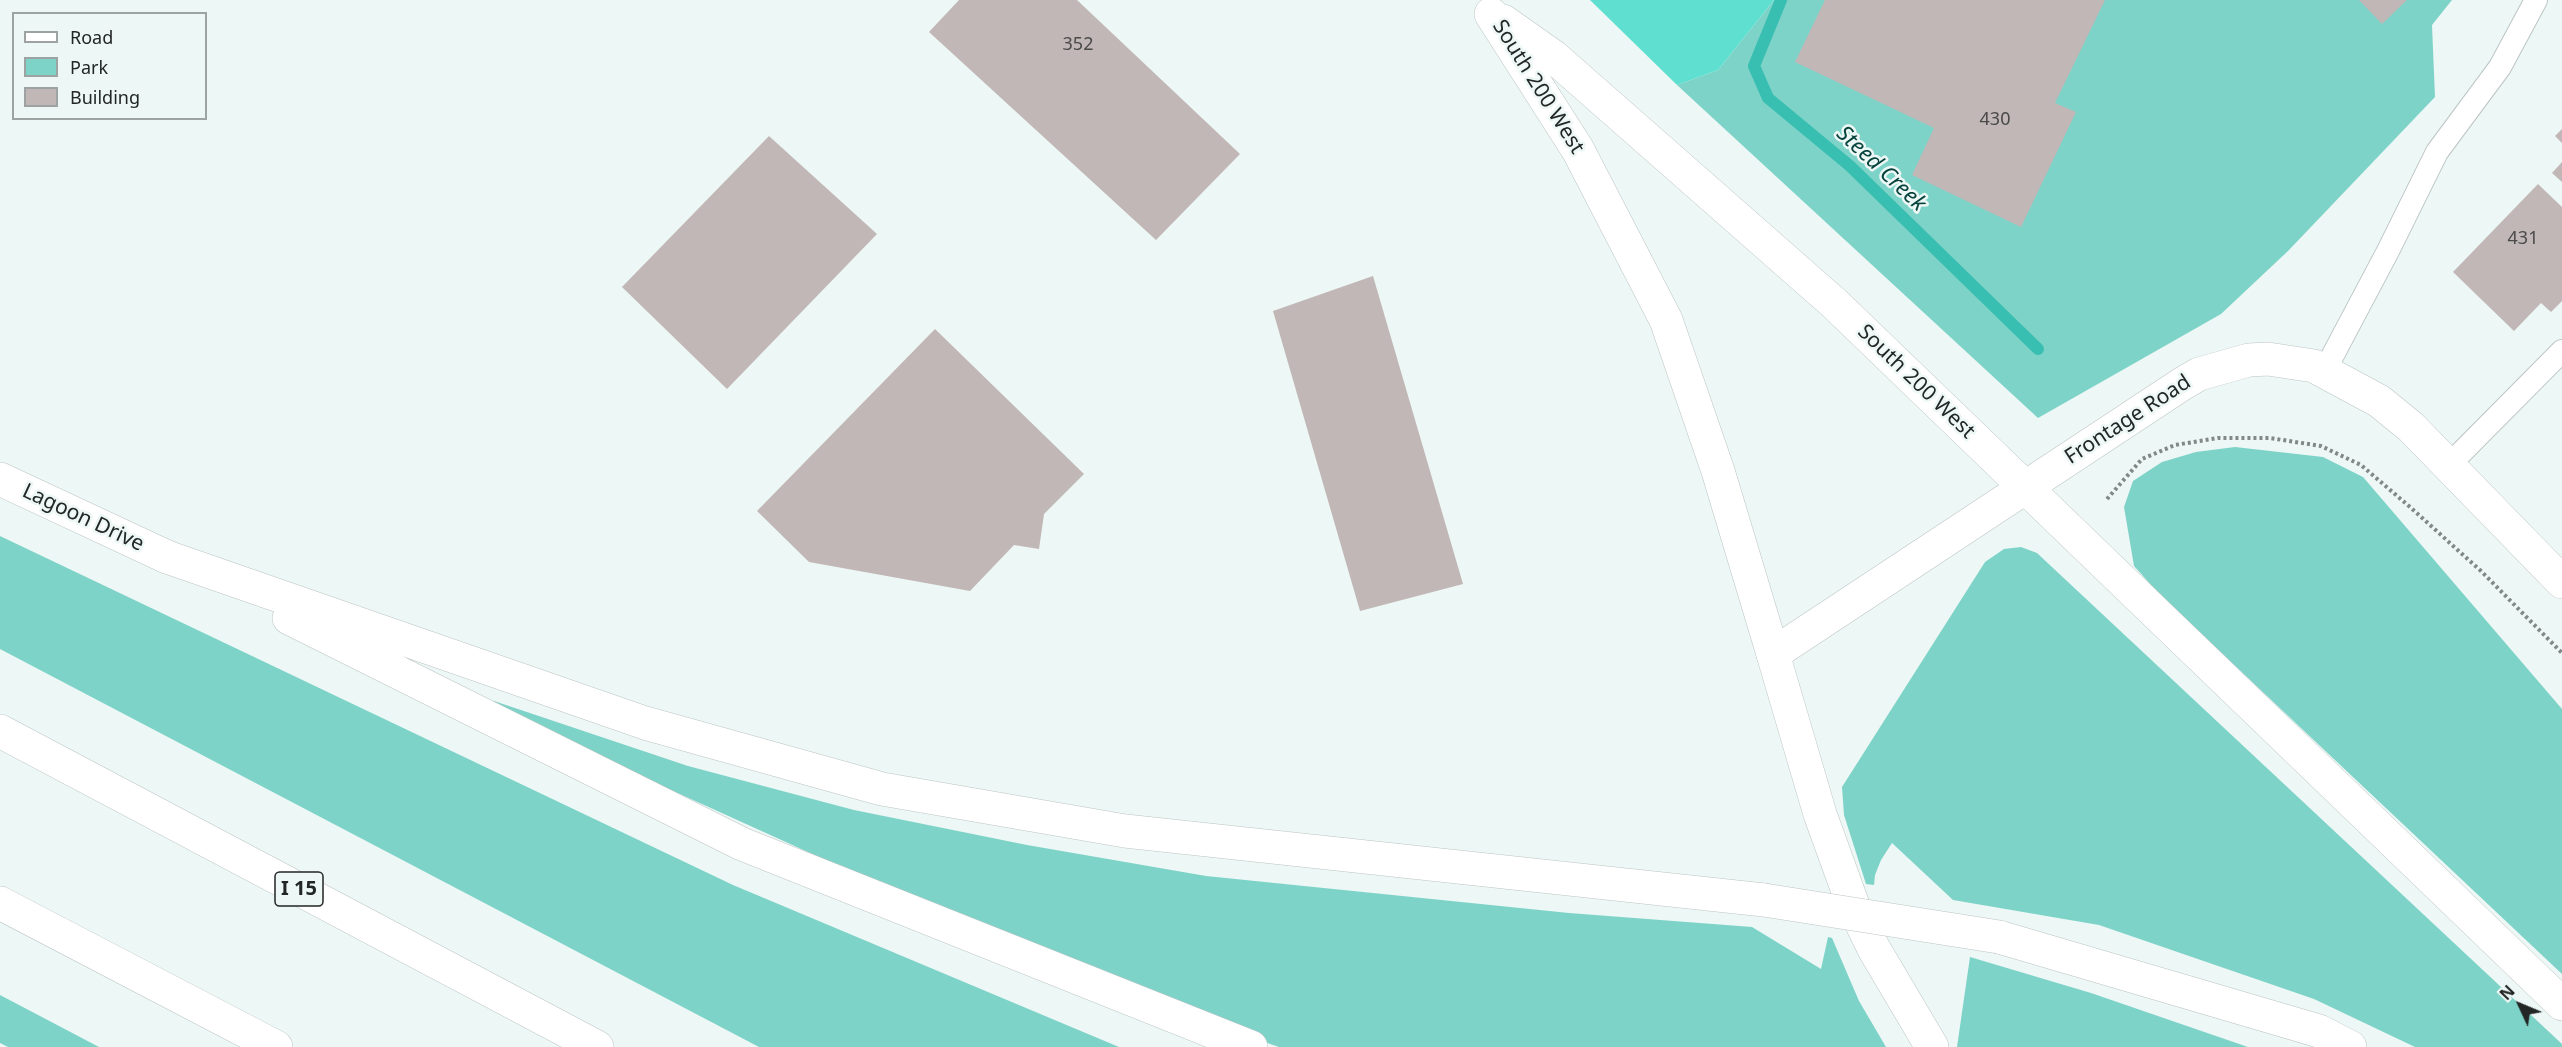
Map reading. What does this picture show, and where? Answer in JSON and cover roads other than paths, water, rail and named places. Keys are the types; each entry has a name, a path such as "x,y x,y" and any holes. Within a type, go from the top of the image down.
{"main road":[{"name":"South 200 West","path":"1484,7 1554,57 1834,303 2562,1004"},
{"name":"South 200 West","path":"1484,7 1578,150 1666,320 1718,471 1820,814 1854,908 1874,949 1932,1047"},
{"name":"Frontage Road","path":"1773,654 2125,419 2199,375 2233,363 2268,359 2325,370 2379,401 2411,426 2562,582"},
{"name":"Lagoon Drive","path":"0,479 167,556"},
{"path":"167,556 645,723 882,789 1125,831 1764,900 1999,937 2319,1031 2350,1047"},
{"path":"167,556 742,844 1251,1047"},
{"name":"I 15","path":"0,731 597,1047"},
{"path":"0,903 276,1047"}],"lane":[{"path":"2325,370 2437,152 2500,67 2536,0"},
{"path":"2449,465 2562,351"}],"waterway":[{"name":"Steed Creek","path":"1781,0 1754,66 1768,98 1850,166 2038,349"}]}
